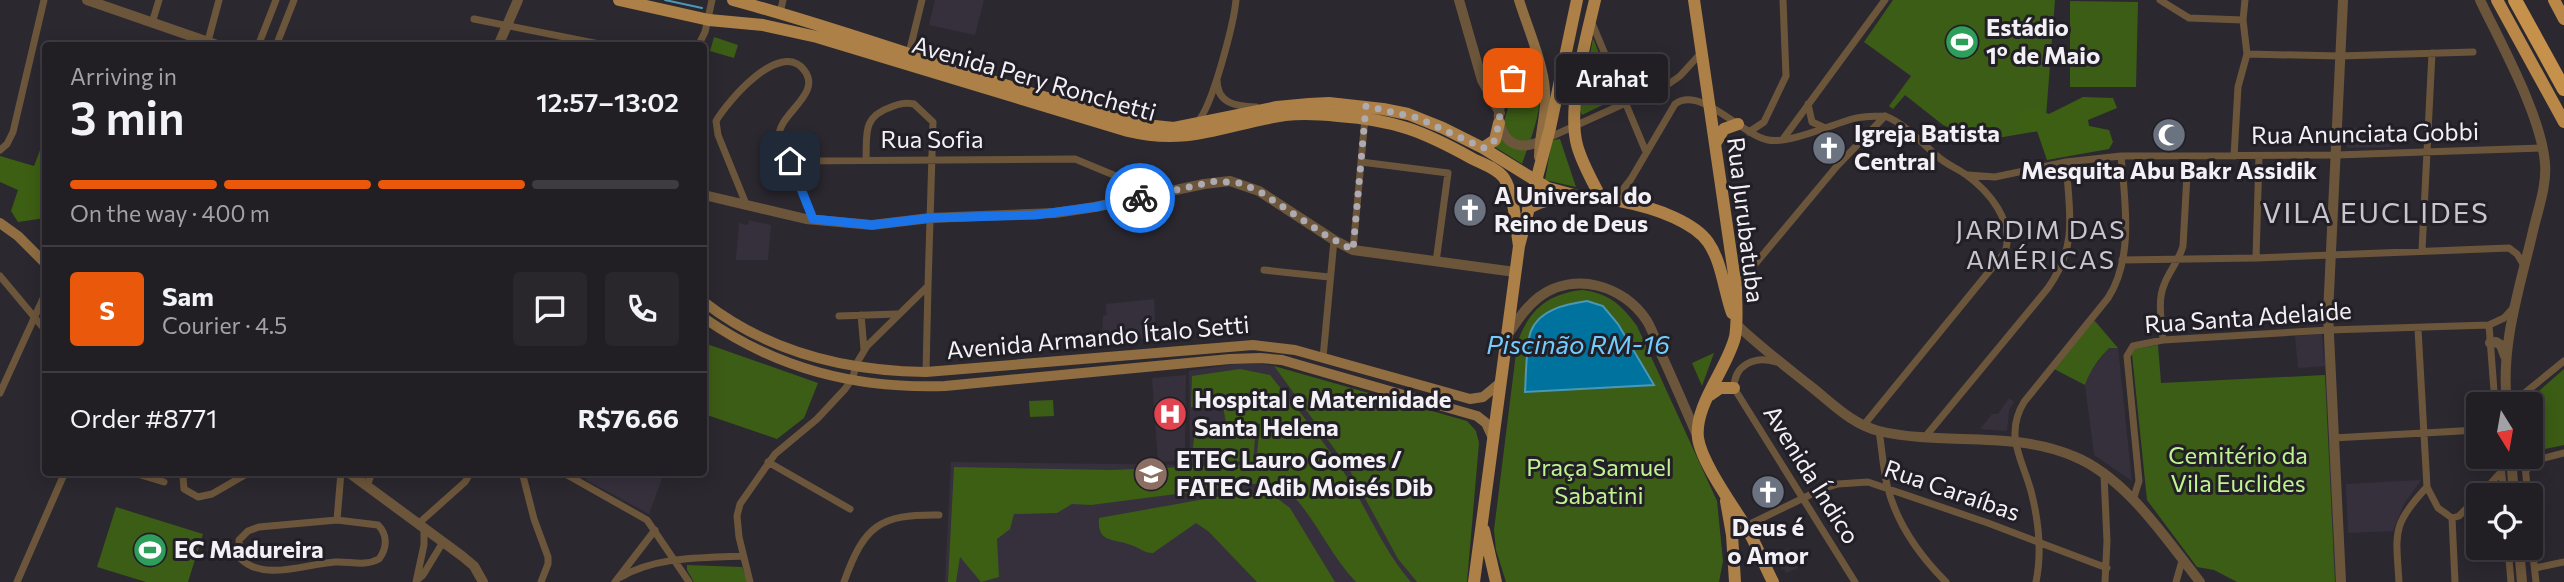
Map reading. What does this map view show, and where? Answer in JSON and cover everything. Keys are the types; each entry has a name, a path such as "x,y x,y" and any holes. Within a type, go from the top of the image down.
{"highway":[{"path":"2497,0 2564,122"},
{"path":"2515,0 2564,89"},
{"path":"2525,0 2564,70"},
{"path":"2554,0 2564,19"}],"main road":[{"name":"Avenida Pery Ronchetti","path":"620,0 709,20 792,30 1156,127 1194,125 1277,107 1329,103 1365,112 1431,137 1498,173 1507,184 1519,246"},
{"name":"Avenida Pery Ronchetti","path":"733,0 782,6 907,59 1128,131 1158,137 1193,136 1297,114 1365,112"},
{"path":"1474,582 1519,246 1540,167 1543,140 1546,92 1519,0"},
{"path":"1543,140 1577,0"},
{"path":"1595,0 1574,99 1574,125 1581,156 1607,200"},
{"name":"Rua Jurubatuba","path":"1694,0 1736,288 1734,337 1724,366 1701,412 1698,438"},
{"path":"1365,112 1418,118 1483,148 1548,188 1586,198"},
{"path":"1483,148 1495,140 1499,118"},
{"path":"1715,144 1724,129 1738,124"},
{"path":"1528,209 1550,200 1586,198 1654,210 1678,219 1699,232 1713,251 1736,324"},
{"path":"0,223 42,260"},
{"name":"Avenida Armando Ítalo Setti","path":"707,304 749,333 801,355 856,367 922,372 1267,345 1473,399 1483,397 1500,383"},
{"path":"707,320 744,344 783,362 866,381 945,386 1189,363 1260,358 1282,360 1477,416 1486,423 1493,438"},
{"path":"1188,351 1185,356 1189,363"},
{"path":"1164,353 1166,365"},
{"path":"783,362 792,356 828,366 837,363"},
{"path":"1021,365 1021,378"},
{"path":"945,386 936,382 934,376 956,370"},
{"path":"1328,373 1335,370 1362,377 1366,370"},
{"path":"866,381 877,378 917,381 922,372"},
{"path":"1372,386 1372,379 1375,378 1401,385 1410,383"},
{"path":"1710,395 1720,388 1734,388"},
{"path":"1698,438 1724,494 1746,526 1773,582"},
{"path":"1724,494 1732,535 1735,582"},
{"path":"1484,516 1486,544 1496,582"}],"street":[{"path":"0,150 7,144 13,132 44,0"},
{"path":"152,23 159,0"},
{"path":"94,1 208,41 219,0"},
{"path":"260,42 276,0"},
{"path":"278,42 294,0"},
{"path":"500,42 518,0"},
{"path":"700,42 709,20 712,0"},
{"path":"907,59 922,0"},
{"path":"1194,125 1204,115 1236,0"},
{"path":"1459,0 1482,80 1506,136 1513,144 1527,146 1543,140 1673,81 1701,52"},
{"path":"1764,139 1764,122 1786,76 1783,0"},
{"path":"2160,0 2189,18 2243,20"},
{"path":"2234,156 2238,87 2247,54 2243,20 2245,0"},
{"path":"2341,582 2329,330 2343,0"},
{"path":"2480,0 2516,75 2545,163 2544,188 2506,359 2507,392"},
{"path":"1783,139 1881,1"},
{"path":"474,19 589,42"},
{"path":"1591,19 1646,152"},
{"path":"1499,118 1510,82 1534,50"},
{"path":"2247,54 2339,56 2473,52"},
{"path":"2423,250 2432,53"},
{"path":"746,204 718,135 716,121 746,85 759,74 782,62 799,65 808,79 804,96 779,132 813,219"},
{"path":"1218,71 1217,88 1224,100 1240,106 1277,107"},
{"path":"1695,102 1701,98 1707,85"},
{"path":"1607,200 1631,178 1675,104 1682,100 1710,106 1764,139 1783,139 1866,116 1885,116 1948,165 1965,174 1980,188 2006,223 2008,237 2005,252 1863,426"},
{"path":"866,160 867,130 872,118 885,109 908,103 919,107 933,121 928,286 922,372"},
{"path":"1808,104 1812,121 1823,128"},
{"path":"1353,250 1365,112"},
{"path":"1736,288 1837,166 1885,116"},
{"path":"1749,132 1764,122"},
{"name":"Rua Anunciata Gobbi","path":"1965,174 1983,177 2066,162 2121,156 2336,155 2542,148"},
{"path":"2036,582 2040,543 2032,495 2014,442 2015,419 2019,410 2108,298 2116,281 2122,260 2125,232 2121,156"},
{"path":"2256,258 2259,156"},
{"path":"2163,340 2162,290 2179,259 2184,238 2188,157"},
{"name":"Rua Sofia","path":"790,161 1075,159 1116,176 1156,186 1164,192"},
{"path":"1361,162 1448,173 1436,262"},
{"path":"1926,437 2048,288 2064,263 2069,250 2070,235 2066,162"},
{"path":"1980,188 1983,177"},
{"path":"707,196 813,219 872,225 930,218 1055,213 1224,181 1247,185 1353,250 1515,272"},
{"path":"1323,358 1334,240"},
{"path":"2122,260 2256,258 2509,248 2517,254 2525,267"},
{"path":"1264,270 1329,276"},
{"path":"0,276 42,326"},
{"path":"1506,338 1537,298 1554,289 1573,284 1592,284 1613,291 1628,301 1647,322 1698,438"},
{"path":"750,582 737,516 740,504 768,462 832,404 852,379 864,349 928,286"},
{"path":"0,393 42,300"},
{"path":"2494,392 2489,324 2504,318 2516,305"},
{"path":"839,316 897,314"},
{"path":"861,315 864,349"},
{"path":"1736,324 1777,362 1863,426 1879,431 1926,437 2014,442 2076,456 2133,500 2200,582"},
{"name":"Rua Santa Adelaide","path":"2133,500 2139,481 2127,356 2133,345 2163,340 2329,330 2418,329 2489,324"},
{"path":"2418,329 2427,487 2438,508 2452,518"},
{"path":"2490,343 2501,345 2506,359"},
{"path":"1734,388 1734,376 1740,368 1764,358 1777,362"},
{"path":"2529,392 2564,361"},
{"path":"0,369 8,374"},
{"name":"Avenida Índico","path":"1734,388 1855,582"},
{"path":"1879,431 1887,487 1914,545 1946,582"},
{"path":"2333,439 2466,431"},
{"path":"2543,457 2564,453"},
{"path":"768,462 850,509"},
{"path":"2501,469 2501,483"},
{"path":"2526,471 2527,483"},
{"path":"2491,483 2501,472"},
{"path":"2104,475 2107,568 2105,582"},
{"path":"17,582 63,476"},
{"path":"144,476 164,482"},
{"path":"183,476 184,489 198,497 212,494 243,476"},
{"path":"337,520 341,476"},
{"path":"353,476 474,566 483,582"},
{"path":"367,486 371,476"},
{"path":"421,526 468,476"},
{"path":"523,476 534,519 548,557 541,582"},
{"path":"569,476 639,515 655,530 689,582"},
{"name":"Rua Caraíbas","path":"1746,526 1803,497 1838,484 1868,482 2107,568"},
{"path":"2399,582 2397,529 2407,511 2427,487"},
{"path":"2452,518 2459,516 2466,509"},
{"path":"844,582 860,544 881,523 916,514 939,515"},
{"path":"2452,518 2455,582"},
{"path":"337,520 378,526 384,533 386,542 379,559 366,563 332,562 291,572 267,572 249,568 240,558 237,546 244,533 259,527 337,520"},
{"path":"416,581 424,545 421,526"},
{"path":"618,579 655,530"},
{"path":"416,581 423,575 443,542"},
{"path":"618,579 640,568 674,561 743,556"},
{"path":"2509,560 2511,582"},
{"path":"2520,560 2522,582"},
{"path":"2534,560 2536,582"},
{"path":"2176,582 2182,561"},
{"path":"2535,568 2564,562"},
{"path":"258,582 267,572"}],"shaded area":[{"path":"935,0 984,0 975,35 929,25"},
{"path":"2391,127 2391,147 2349,148 2345,145 2347,128"},
{"path":"749,220 771,225 768,260 736,260 739,223 748,225"},
{"path":"1154,299 1156,337 1109,341 1108,332 1102,333 1103,316 1107,315 1106,304"},
{"path":"2322,334 2324,365 2324,338 2333,338 2346,582 2335,582 2325,366 2298,368 2295,336"},
{"path":"2109,348 2118,348 2132,481 2094,455 2085,385 2089,374"},
{"name":"ETEC Lauro Gomes / FATEC Adib Moisés Dib","path":"1249,362 1274,366 1350,470 1398,559 1417,582 945,582 951,462 1190,465 1189,371"},
{"name":"Hospital e Maternidade Santa Helena","path":"1186,375 1187,460 1158,462 1152,378"},
{"path":"2009,398 2014,402 2009,410 2007,431 1980,429 1992,414 1998,414"},
{"path":"588,476 663,476 649,514 586,480"},
{"path":"2421,480 2404,504 2393,531 2348,533 2346,484"},
{"path":"1789,548 1793,551 1798,568 1786,573 1782,570 1777,554"}],"green space":[{"path":"1893,0 2055,0 2045,130 1986,140 1968,131 1954,130 1943,125 1905,95 1893,109 1889,106 1911,76 1864,42"},
{"path":"2070,1 2138,2 2136,87 2070,87"},
{"path":"714,37 738,45 734,58 710,51"},
{"path":"1593,38 1617,98 1582,115 1580,110"},
{"path":"1527,64 1531,64 1537,76 1539,101 1535,127 1522,164 1495,147 1513,94"},
{"path":"2083,97 2113,98 2117,108 2088,120 2089,126 2109,130 2113,142 2109,149 2047,160 2037,131 2024,132 2017,122 2021,112 2030,107 2049,114"},
{"path":"1560,139 1576,187 1545,180 1552,140"},
{"path":"42,145 42,218 18,222 11,211 18,190 0,182 0,156 34,166"},
{"name":"Praça Samuel Sabatini","path":"1583,290 1614,301 1637,326 1717,501 1723,561 1719,582 1506,582 1496,550 1494,530 1517,345 1527,322 1541,306 1559,295"},
{"path":"2094,320 2118,348 2109,348 2105,352 2085,385 2054,369"},
{"path":"707,344 818,383 804,418 777,439 707,415"},
{"name":"Cemitério da Vila Euclides","path":"2158,345 2161,383 2325,375 2335,582 2237,582 2214,570 2197,567 2147,500 2132,354 2135,349"},
{"path":"1714,353 1702,386 1692,363"},
{"path":"1274,366 1467,421 1476,431 1479,443 1467,582 1417,582 1398,559 1349,469"},
{"path":"1240,369 1270,375 1326,446 1392,556 1411,582 1356,582 1298,501 1269,482 1091,505 1072,504 1057,513 1014,514 1010,529 997,539 999,577 981,582 960,557 956,582 948,582 954,467 1112,470 1256,464 1260,424 1226,423 1223,406 1200,409 1191,407 1192,376"},
{"path":"2564,369 2564,445 2543,449 2543,392 2538,392"},
{"path":"1053,400 1054,416 1030,417 1029,401"},
{"path":"1196,420 1256,426 1253,463 1192,457"},
{"path":"1238,493 1274,496 1290,508 1335,582 1257,582 1208,531 1196,523 1153,553 1108,539 1099,526 1099,518"},
{"name":"EC Madureira","path":"116,507 203,534 188,582 146,582 97,567"},
{"path":"687,565 742,567 748,582 694,582"}],"water":[{"name":"Piscinão RM-16","path":"1587,301 1603,306 1618,324 1654,385 1525,392 1528,343 1535,324 1555,309"}],"waterway":[{"path":"665,0 702,8"}],"way so far":[{"path":"1140,198 1216,181 1239,183 1259,191 1353,250 1366,106 1418,118 1483,148 1492,144 1496,138 1502,102 1513,78"}],"place":[{"name":"Estádio 1º de Maio","path":"1962,42"},
{"name":"Arahat","path":"1513,78"},
{"name":"Mesquita Abu Bakr Assidik","path":"2169,135"},
{"name":"Igreja Batista Central","path":"1829,148"},
{"name":"A Universal do Reino de Deus","path":"1470,210"},
{"name":"Hospital e Maternidade Santa Helena","path":"1170,414"},
{"name":"ETEC Lauro Gomes / FATEC Adib Moisés Dib","path":"1151,474"},
{"name":"Deus é o Amor","path":"1768,492"},
{"name":"EC Madureira","path":"150,550"}],"district":[{"name":"VILA EUCLIDES","path":"2376,213"},
{"name":"JARDIM DAS AMÉRICAS","path":"2041,245"}],"route":[{"path":"790,161 813,219 840,223 872,225 960,216 1035,215 1075,211 1140,198"}]}
